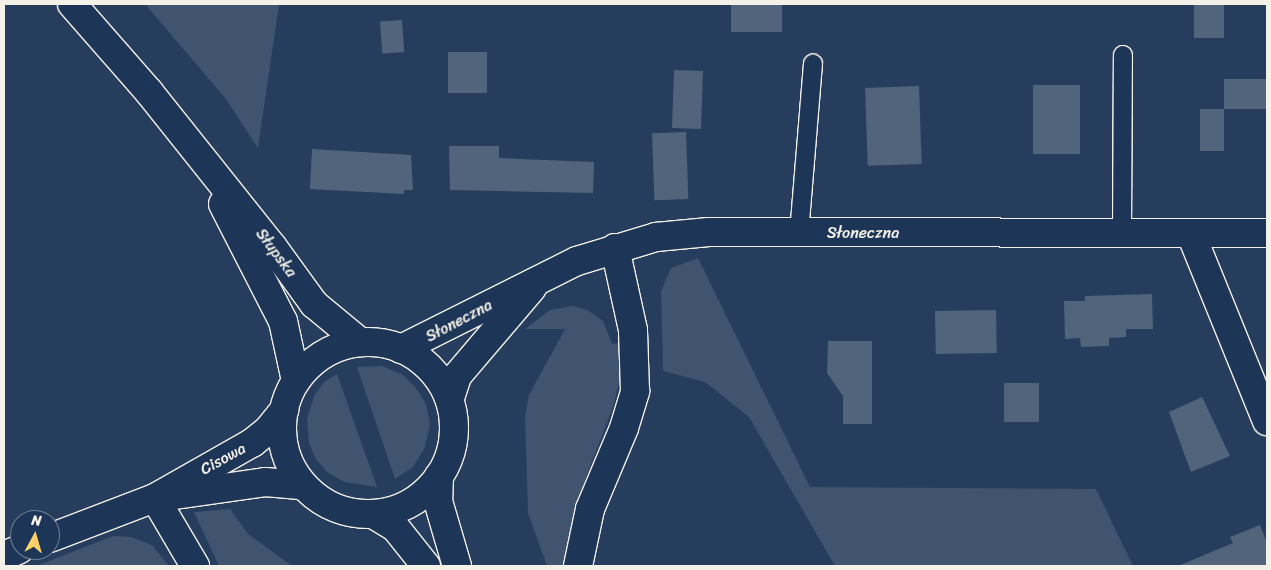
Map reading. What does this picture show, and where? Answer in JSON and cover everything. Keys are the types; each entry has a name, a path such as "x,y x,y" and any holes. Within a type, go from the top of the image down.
{"street":[{"name":"Słupska","path":"72,4 149,92 272,246 314,304 360,342"},
{"name":"Słupska","path":"199,156 283,321 296,381"},
{"name":"Słoneczna","path":"401,350 543,276 615,248 656,237 709,232 799,234 1267,233"},
{"path":"1191,234 1267,421"},
{"path":"578,566 590,508 624,428 635,391 633,330 615,248"},
{"name":"Słoneczna","path":"450,398 461,370 543,276"},
{"path":"426,566 394,527 373,514 332,505 303,485 285,453 284,410 296,381 310,363 326,352 360,342 401,350 430,367 450,398 451,443 439,476 438,501 457,566"},
{"name":"Cisowa","path":"60,534 154,498 252,443 268,430 284,410"},
{"path":"373,514 403,508 422,497 439,476"},
{"name":"Cisowa","path":"154,498 265,482 303,485"},
{"path":"154,498 194,566"}],"lane":[{"path":"1122,232 1123,55"},
{"path":"799,234 813,64"}],"shaded area":[{"path":"145,4 279,4 258,148 226,99"},
{"path":"698,258 810,487 1096,489 1133,566 835,566 749,417 705,382 663,371 661,291 671,268"},
{"path":"573,306 588,310 603,321 612,344 620,343 621,375 613,407 578,498 565,566 547,566 528,513 525,416 529,395 565,329 525,329 550,310"},
{"path":"382,366 403,375 416,388 426,404 430,424 425,447 413,467 395,479 357,367"},
{"path":"337,374 377,487 344,482 327,472 315,458 309,442 307,419 314,396 324,382"},
{"path":"230,509 248,534 292,566 219,566 194,512"},
{"path":"113,536 131,537 152,545 169,566 36,566 51,560 60,560 60,557"}],"building":[{"path":"731,4 782,4 782,32 731,32"},
{"path":"1194,4 1224,4 1224,38 1194,38"},
{"path":"402,20 404,52 382,53 380,22"},
{"path":"448,52 487,52 487,93 448,93"},
{"path":"674,70 703,71 701,129 672,128"},
{"path":"1224,79 1267,79 1267,109 1224,109"},
{"path":"1033,85 1080,85 1080,154 1033,154"},
{"path":"919,86 922,164 868,166 865,88"},
{"path":"1200,109 1224,109 1224,151 1200,151"},
{"path":"686,132 688,199 654,200 652,133"},
{"path":"449,146 499,146 499,158 594,162 593,193 450,190"},
{"path":"312,149 411,155 413,190 404,190 404,194 310,189"},
{"path":"1152,294 1153,329 1126,329 1126,337 1109,338 1109,346 1081,347 1080,338 1065,339 1064,301 1085,301 1085,296"},
{"path":"996,310 997,353 936,354 935,311"},
{"path":"828,341 872,341 872,424 843,424 843,396 827,373"},
{"path":"1004,383 1039,383 1039,422 1004,422"},
{"path":"1202,397 1230,456 1191,472 1169,412"},
{"path":"1260,525 1267,543 1267,566 1178,566 1233,543 1230,537"}]}
